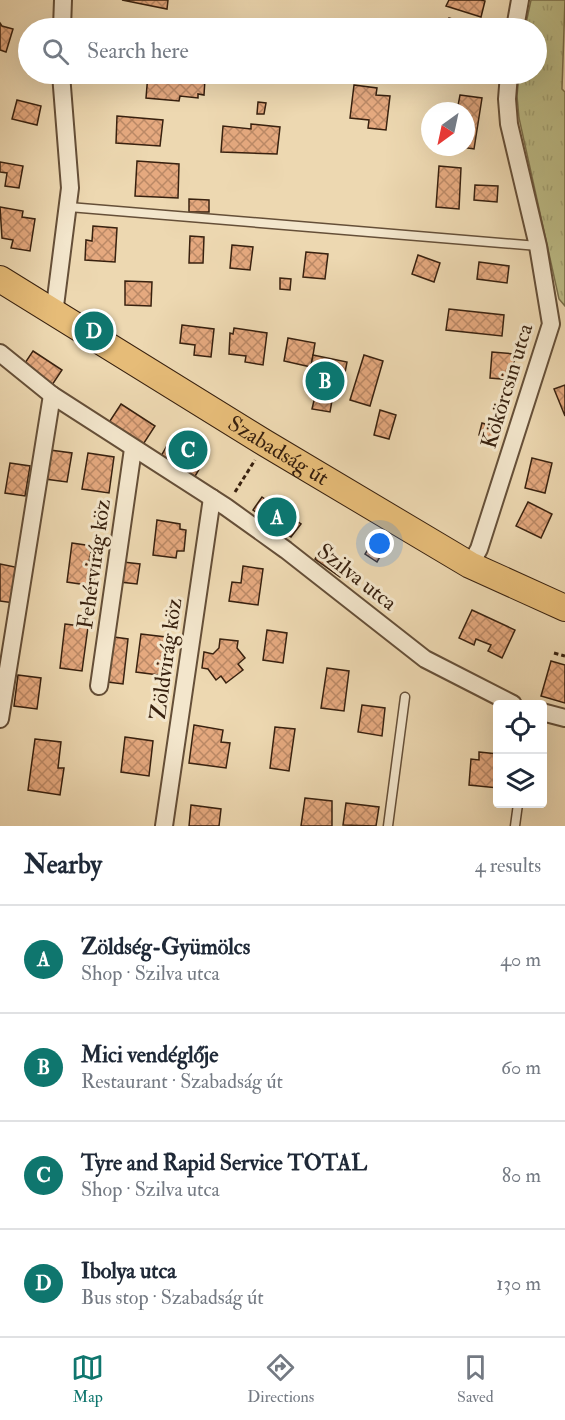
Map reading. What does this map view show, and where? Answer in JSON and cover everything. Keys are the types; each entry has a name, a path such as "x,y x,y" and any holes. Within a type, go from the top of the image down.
{"main road":[{"name":"Szabadság út","path":"0,281 470,565 565,608"}],"street":[{"path":"62,18 63,0"},
{"path":"517,18 520,0"},
{"path":"54,314 69,207 62,84"},
{"name":"Kökörcsin utca","path":"470,565 479,549 558,324 509,124 508,84"},
{"name":"Szilva utca","path":"0,353 52,395 219,502 286,550 425,660 503,700"},
{"path":"0,719 52,395"},
{"name":"Fehérvirág köz","path":"99,686 133,449"},
{"name":"Zöldvirág köz","path":"164,826 219,502"},
{"path":"547,713 565,718"}],"lane":[{"path":"69,207 538,246"},
{"path":"388,826 405,697"},
{"path":"515,826 517,808"}],"path":[{"path":"219,502 265,443"},
{"path":"554,653 565,656"}],"green space":[{"path":"531,0 565,0 562,89 565,92 565,306 559,299 519,118 518,84 547,84 547,18 527,18"}],"building":[{"path":"122,0 168,0 167,9"},
{"path":"449,0 485,1 481,17 446,6"},
{"path":"0,23 2,26 13,29 6,52 0,50"},
{"path":"147,84 205,84 204,95 198,94 198,98 180,96 179,101 146,98"},
{"path":"354,85 377,88 376,95 390,96 386,130 368,128 369,120 350,118"},
{"path":"460,95 482,98 475,143 475,102 459,102"},
{"path":"17,100 41,106 37,125 12,119"},
{"path":"258,102 266,103 264,114 257,114"},
{"path":"117,116 163,120 160,146 116,143"},
{"path":"251,124 280,127 277,154 221,152 223,126 251,129"},
{"path":"137,161 179,164 178,198 135,196"},
{"path":"0,162 23,166 19,188 5,186 7,173 0,172"},
{"path":"439,166 461,168 459,209 436,207"},
{"path":"475,185 498,186 497,202 474,200"},
{"path":"189,199 209,200 209,212 189,212"},
{"path":"0,207 23,211 22,217 35,219 30,251 11,248 13,240 2,238"},
{"path":"93,226 117,228 115,262 85,260 86,240 92,241"},
{"path":"190,236 204,237 203,263 189,263"},
{"path":"232,245 253,247 250,270 230,268"},
{"path":"306,252 328,254 325,279 303,277"},
{"path":"418,255 440,263 434,282 412,274"},
{"path":"479,262 509,266 507,283 477,279"},
{"path":"280,278 291,279 290,290 280,289"},
{"path":"125,281 152,282 151,306 125,305"},
{"path":"449,309 504,315 502,336 446,330"},
{"path":"182,325 214,329 211,357 194,355 195,345 180,343"},
{"path":"234,328 267,333 263,365 245,362 246,356 229,354 230,333 233,334"},
{"path":"288,338 315,343 311,367 284,361"},
{"path":"33,351 62,370 52,385 23,366"},
{"path":"492,352 515,354 512,380 490,378"},
{"path":"313,355 347,362 342,388 335,387 333,395 316,392 317,384 308,382"},
{"path":"364,355 383,361 370,406 350,400"},
{"path":"565,385 565,416 554,389"},
{"path":"316,392 333,395 330,412 312,409"},
{"path":"121,404 155,426 142,446 108,424"},
{"path":"380,410 396,415 389,439 374,435"},
{"path":"482,423 499,428 496,440 479,435"},
{"path":"173,435 207,456 194,478 160,458"},
{"path":"50,450 72,453 67,482 45,479"},
{"path":"88,453 114,457 109,493 82,489"},
{"path":"532,458 552,463 545,493 525,488"},
{"path":"10,463 30,466 25,496 5,493"},
{"path":"262,497 301,524 291,537 253,510"},
{"path":"528,502 552,514 541,538 516,526"},
{"path":"157,520 180,524 180,529 186,530 184,551 177,551 176,558 153,555"},
{"path":"72,543 92,546 88,567 96,569 93,586 67,582"},
{"path":"372,543 384,550 377,562 365,554"},
{"path":"321,550 347,568 340,577 315,559"},
{"path":"123,562 140,564 137,584 120,582"},
{"path":"0,564 20,568 14,603 0,601"},
{"path":"243,566 263,569 258,605 229,601 232,582 241,583"},
{"path":"472,610 515,630 502,658 488,651 491,645 476,639 474,645 459,638"},
{"path":"65,624 88,627 82,671 60,668"},
{"path":"267,630 287,633 283,663 263,660"},
{"path":"141,634 166,637 163,653 168,654 166,676 136,672"},
{"path":"114,637 128,639 123,684 108,682"},
{"path":"220,639 238,641 237,648 245,658 238,664 243,670 226,683 221,676 216,680 208,669 202,668 204,652 213,654 219,648"},
{"path":"551,661 565,665 565,703 541,696"},
{"path":"327,668 349,671 344,711 321,708"},
{"path":"18,675 41,678 37,709 14,706"},
{"path":"362,705 385,708 382,736 358,732"},
{"path":"194,725 223,730 221,742 230,743 226,768 189,763"},
{"path":"275,727 295,729 289,771 270,768"},
{"path":"125,737 153,741 149,776 121,772"},
{"path":"35,739 61,742 58,768 64,768 60,795 28,790"},
{"path":"479,752 493,753 493,787 469,785 471,759 479,760"},
{"path":"305,798 332,801 332,826 301,826"},
{"path":"346,803 379,807 376,826 343,825"},
{"path":"191,805 221,809 219,826 189,826"}],"place":[{"name":"Ibolya utca","path":"94,331"},
{"name":"Mici vendéglője","path":"325,381"},
{"name":"Tyre and Rapid Service TOTAL","path":"188,450"},
{"name":"Zöldség-Gyümölcs","path":"277,517"}]}
